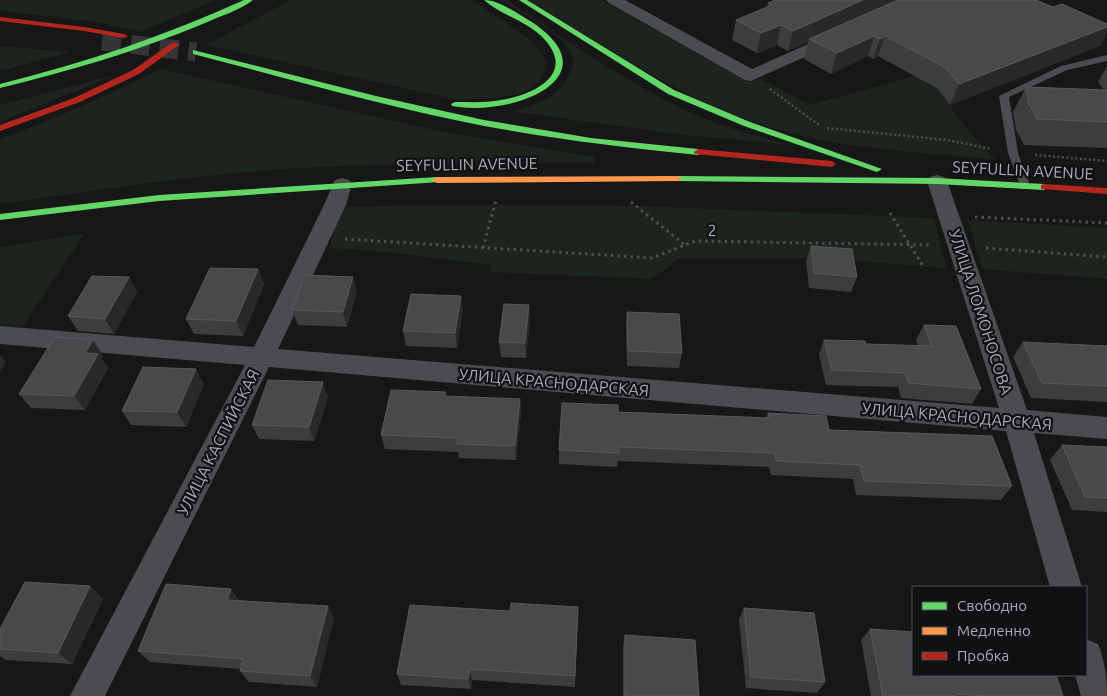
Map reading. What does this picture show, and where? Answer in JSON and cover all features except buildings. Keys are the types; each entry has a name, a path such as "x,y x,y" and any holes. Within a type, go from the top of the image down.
{"main road":[{"path":"0,86 82,67 201,24 250,0"},
{"path":"395,103 502,103 538,92 558,76 561,68 560,58 549,40 487,0"},
{"path":"522,0 671,92 696,105 743,125 877,169"},
{"path":"0,19 56,25 124,36"},
{"path":"0,128 77,100 136,72 201,24"},
{"path":"40,36 102,41"},
{"name":"SEYFULLIN AVENUE","path":"196,52 395,103 522,130 583,139 877,169 937,181"},
{"name":"SEYFULLIN AVENUE","path":"0,217 159,198 342,184 423,180 563,178 937,181 1107,191"}],"street":[{"path":"614,0 751,76 848,32"},
{"name":"УЛИЦА ЛОМОНОСОВА","path":"937,181 950,215 1017,421 1066,586"},
{"name":"УЛИЦА КАСПИЙСКАЯ","path":"87,696 262,357 320,237 342,184"},
{"name":"УЛИЦА КРАСНОДАРСКАЯ","path":"0,336 1107,428"},
{"path":"1087,659 1098,696"}],"lane":[{"path":"1004,96 1064,68 1107,58"},
{"path":"1004,96 1022,97"},
{"path":"1004,96 1013,154 1025,186"}],"path":[{"path":"751,76 822,127 947,140 1013,154 1107,161"},
{"path":"483,248 496,199"},
{"path":"630,201 686,245"},
{"path":"890,213 923,266"},
{"path":"950,215 1107,223"},
{"name":"2","path":"320,237 652,258 695,241 910,246 921,244 1107,257"}],"shaded area":[{"path":"0,0 216,0 140,32 98,22 0,11"},
{"path":"291,0 472,0 526,36 546,61 544,72 538,83 522,92 501,97 459,100 206,45"},
{"path":"500,0 507,0 584,52 665,100 721,125 791,145 675,134 511,111 533,105 554,94 567,78 573,61 564,43 554,34"},
{"path":"528,0 601,0 748,81 761,79 810,105 915,76 938,89 960,120 995,160 850,145 794,134 766,126 734,115 673,86 614,53"},
{"path":"0,46 71,52 0,71"},
{"path":"160,69 444,132 594,157 594,163 410,164 300,168 187,178 0,204 0,139 81,106"},
{"path":"118,74 0,122 0,105"},
{"path":"435,205 638,206 934,218 946,268 818,258 679,259 652,279 491,272 490,265 329,248 341,207"},
{"path":"968,220 1107,228 1107,279 982,269"},
{"path":"84,234 22,327 0,324 0,247"}],"tunnel":[{"path":"102,41 196,52"}],"traffic: fast":[{"path":"0,86 127,50 189,27 250,0"},
{"path":"455,104 490,104 514,100 539,91 557,75 560,64 557,52 548,39 527,22 487,0"},
{"path":"522,0 671,92 696,104 798,143 877,169"},
{"path":"196,52 448,116 591,140 698,152"},
{"path":"677,179 937,181 1044,187"},
{"path":"0,217 159,198 437,180"}],"traffic: slow":[{"path":"437,180 677,179"}],"traffic: jam":[{"path":"0,19 84,29 124,36"},
{"path":"0,128 77,100 136,72 176,44"},
{"path":"698,152 832,164"},
{"path":"1044,187 1107,191"}]}
